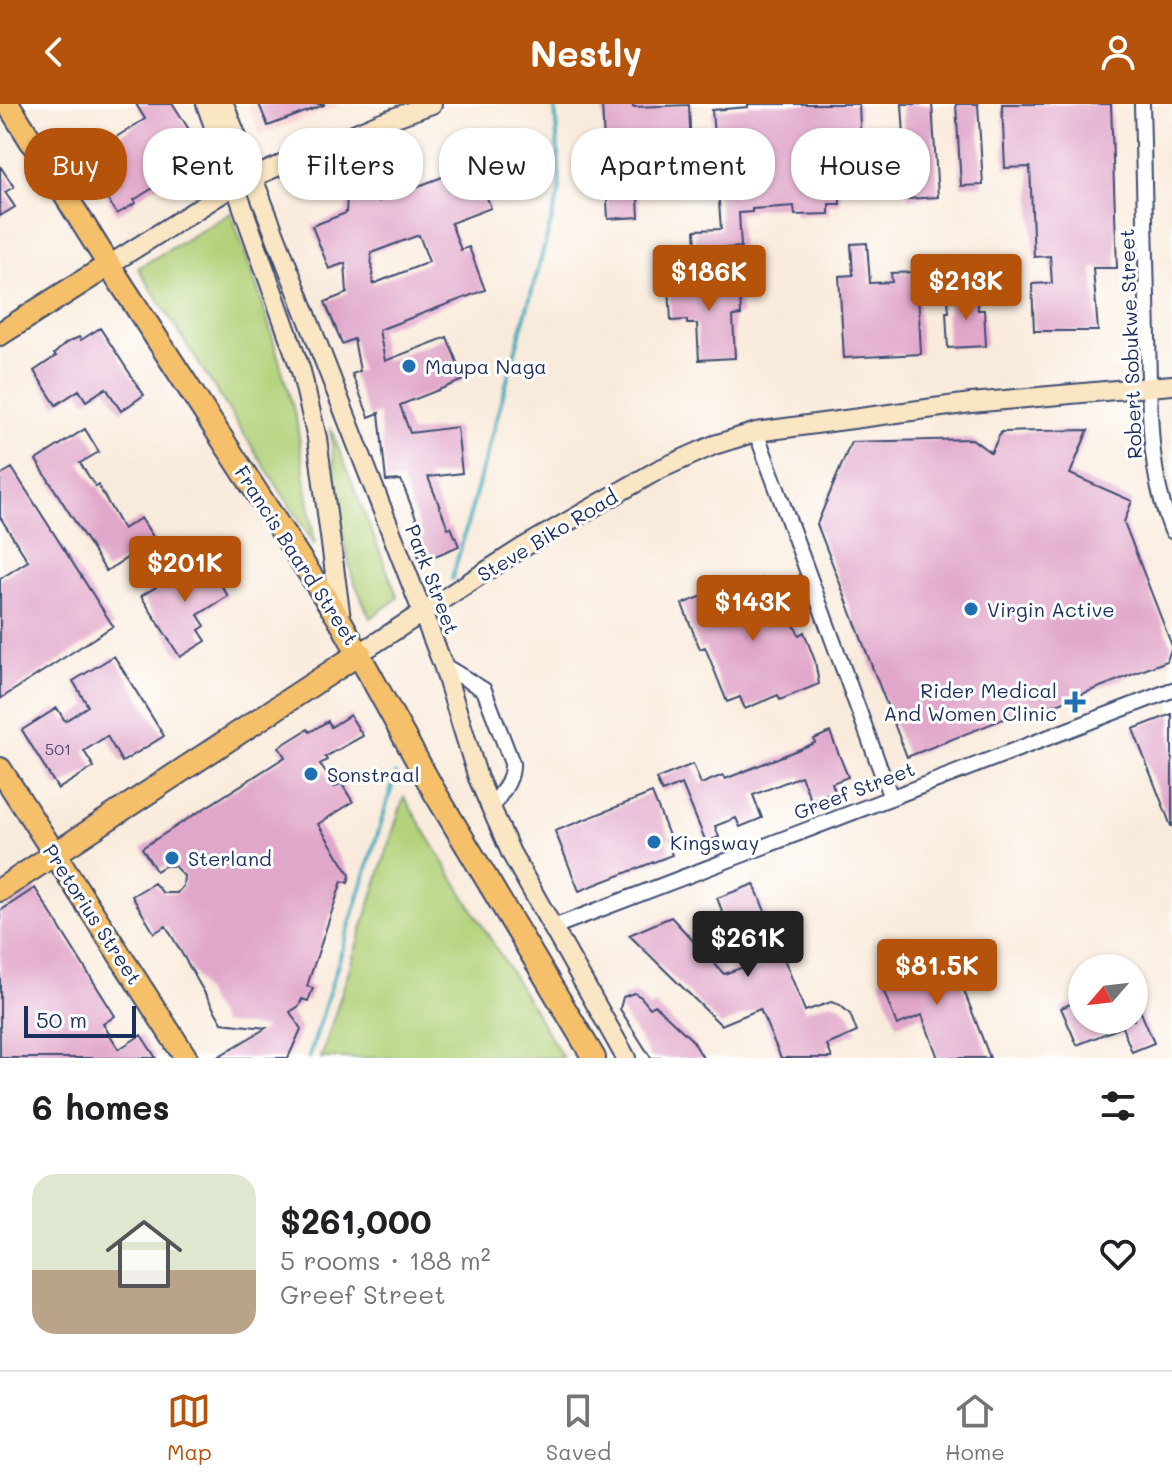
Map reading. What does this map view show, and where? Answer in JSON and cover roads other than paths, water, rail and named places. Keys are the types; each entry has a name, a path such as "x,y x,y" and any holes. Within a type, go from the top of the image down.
{"main road":[{"name":"Francis Baard Street","path":"8,104 341,622 434,791 594,1058"},
{"path":"0,334 109,265"},
{"name":"Steve Biko Road","path":"0,890 360,653"},
{"name":"Pretorius Street","path":"0,769 186,1058"}],"street":[{"name":"Park Street","path":"206,104 218,128"},
{"name":"Park Street","path":"224,104 231,128"},
{"path":"262,173 432,104"},
{"name":"Robert Sobukwe Street","path":"1142,104 1150,387 1157,490 1172,531"},
{"path":"109,265 213,200"},
{"name":"Park Street","path":"251,200 301,371 317,438 341,622"},
{"name":"Park Street","path":"253,200 423,613 491,808 551,928 626,1058"},
{"name":"Steve Biko Road","path":"360,653 522,548 658,470 714,445 756,432 971,403 1172,385"},
{"path":"756,432 891,798"},
{"path":"443,665 484,690 512,763 508,784 491,808"},
{"name":"Greef Street","path":"551,928 1172,690"}],"waterway":[{"path":"452,579 560,190 555,104"},
{"path":"309,1058 396,774"}],"place":[{"name":"Maupa Naga","path":"409,366"},
{"name":"Virgin Active","path":"971,609"},
{"name":"Rider Medical And Women Clinic","path":"1075,702"},
{"name":"Sonstraal","path":"311,774"},
{"name":"Kingsway","path":"654,842"},
{"name":"Sterland","path":"172,858"}]}
